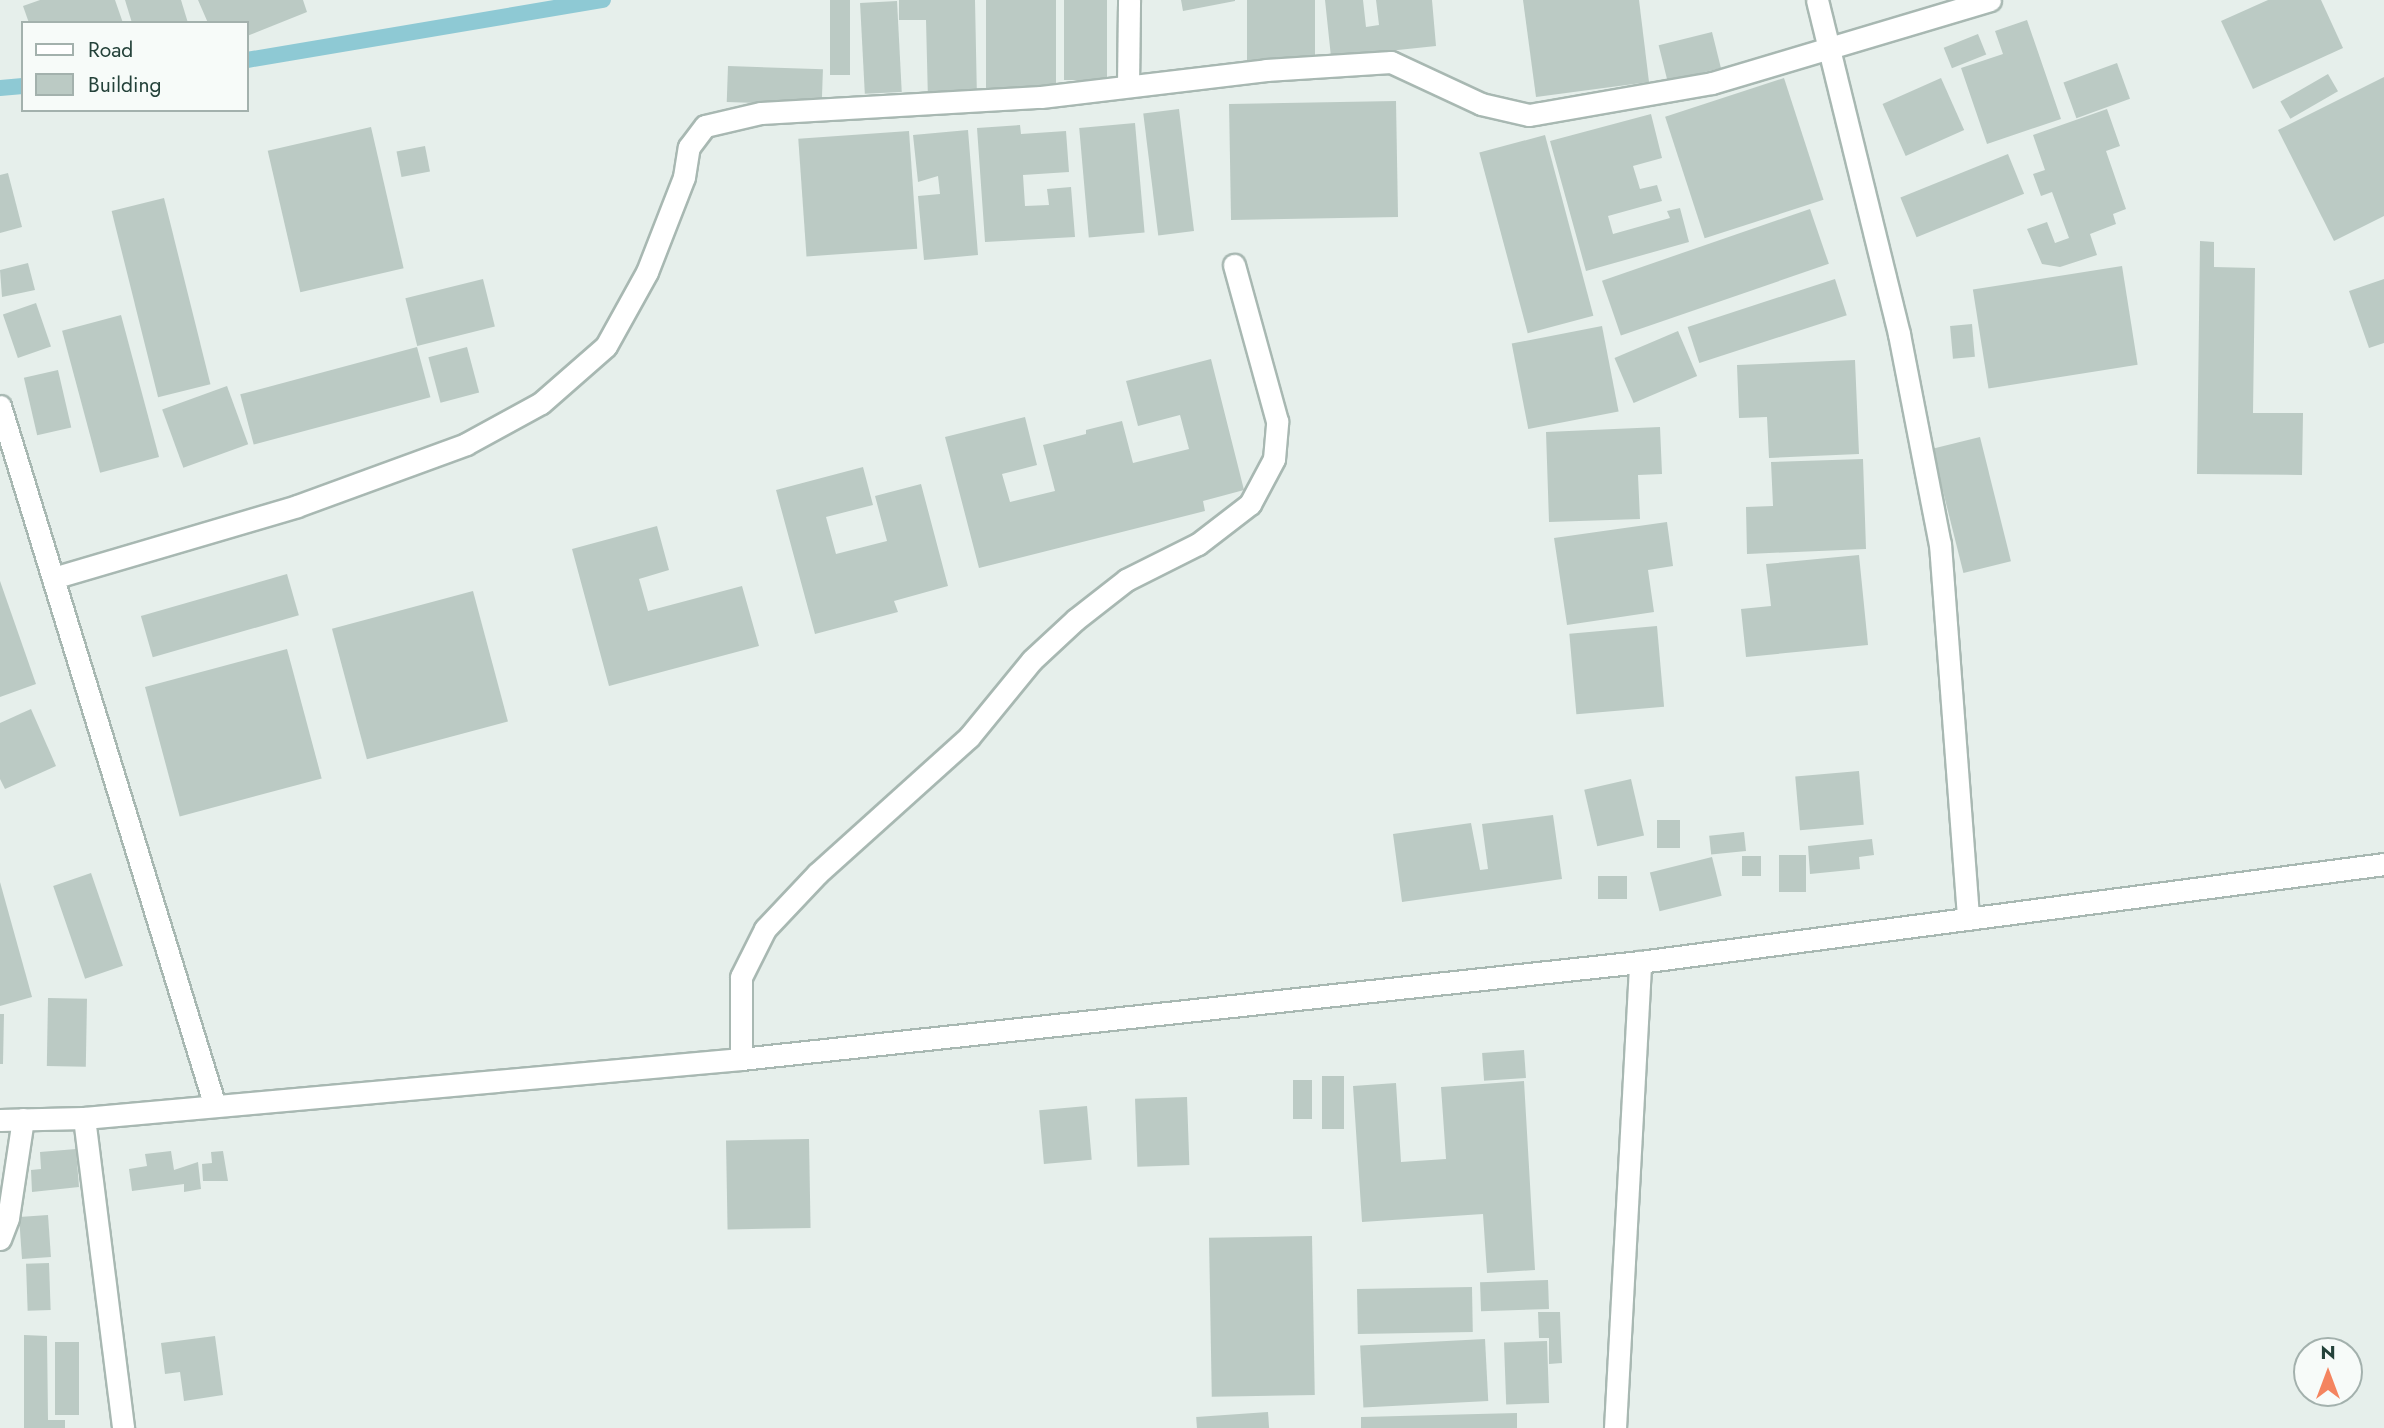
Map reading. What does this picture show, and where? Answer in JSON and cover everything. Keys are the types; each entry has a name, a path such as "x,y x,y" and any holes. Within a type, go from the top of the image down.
{"street":[{"path":"1128,86 1129,0"},
{"path":"1817,0 1832,50 1899,334 1940,544 1968,919"},
{"path":"53,578 297,506 466,444 541,403 606,346 647,272 684,177 689,147 705,126 761,113 1041,97 1293,68 1391,62 1481,104 1529,115 1712,83 1832,50 1990,0"},
{"path":"741,1059 741,977 765,929 818,873 969,737 1032,660 1075,620 1126,580 1198,544 1250,504 1274,459 1277,421 1234,265"},
{"path":"0,406 215,1106"},
{"path":"0,1120 84,1118 741,1059 1640,962 2384,864"},
{"path":"1615,1428 1640,962"},
{"path":"84,1118 123,1428"},
{"path":"0,1239 8,1218 23,1119"}],"building":[{"path":"40,0 115,0 122,21 28,21 23,6"},
{"path":"125,0 181,0 187,21 131,21"},
{"path":"198,0 303,0 307,12 248,36 248,21 207,21"},
{"path":"830,0 850,0 850,75 830,75"},
{"path":"899,0 975,0 977,100 928,101 926,20 899,20"},
{"path":"986,0 1056,0 1056,92 986,92"},
{"path":"1064,0 1107,0 1107,80 1064,80"},
{"path":"1181,0 1235,0 1235,1 1183,11"},
{"path":"1247,0 1315,0 1315,64 1247,64"},
{"path":"1325,0 1363,0 1366,27 1379,25 1376,0 1432,0 1436,46 1331,57"},
{"path":"1523,0 1639,0 1649,82 1536,97"},
{"path":"2268,0 2321,0 2343,48 2253,89 2221,21"},
{"path":"897,1 902,92 865,94 860,3"},
{"path":"2027,20 2061,119 1987,144 1961,68 2003,54 1995,31"},
{"path":"1712,32 1721,68 1668,81 1659,45"},
{"path":"1978,34 1986,54 1952,68 1944,48"},
{"path":"2117,63 2130,99 2076,118 2063,82"},
{"path":"728,66 823,69 822,105 727,102"},
{"path":"2328,74 2338,91 2290,119 2280,102"},
{"path":"2384,77 2384,216 2334,241 2278,130"},
{"path":"1784,78 1824,200 1705,238 1665,117"},
{"path":"1941,78 1964,130 1906,156 1883,104"},
{"path":"1396,101 1398,217 1231,220 1229,104"},
{"path":"1179,109 1194,231 1158,235 1143,113"},
{"path":"2107,109 2120,146 2106,151 2126,209 2113,214 2116,224 2090,234 2097,255 2060,267 2042,264 2027,229 2047,222 2055,243 2069,238 2052,192 2041,196 2033,174 2045,170 2033,135"},
{"path":"1651,114 1662,158 1633,166 1640,189 1657,185 1662,201 1608,216 1613,234 1670,218 1667,211 1680,208 1689,242 1586,271 1550,141"},
{"path":"1135,123 1145,233 1089,237 1079,128"},
{"path":"1020,125 1021,134 1066,131 1069,172 1023,175 1025,206 1049,205 1047,189 1071,187 1075,237 985,242 977,128"},
{"path":"371,127 404,268 300,292 268,151"},
{"path":"968,130 978,255 924,260 918,196 940,194 938,176 918,182 913,135"},
{"path":"909,131 917,249 807,256 798,139"},
{"path":"1545,135 1593,316 1528,333 1479,153"},
{"path":"425,146 430,172 401,177 397,152"},
{"path":"2008,154 2024,194 1917,237 1900,197"},
{"path":"8,173 22,227 0,233 0,175"},
{"path":"164,198 210,384 158,397 112,211"},
{"path":"1810,209 1829,264 1621,335 1602,281"},
{"path":"2200,241 2214,242 2214,267 2255,268 2253,413 2303,413 2302,475 2197,474"},
{"path":"28,263 35,290 2,297 0,270"},
{"path":"2122,266 2138,365 1989,388 1973,290"},
{"path":"483,279 495,327 417,346 405,298"},
{"path":"1835,279 1847,315 1699,363 1688,327"},
{"path":"2384,279 2384,343 2369,348 2349,291"},
{"path":"36,303 51,346 18,358 3,314"},
{"path":"121,315 159,457 100,473 62,331"},
{"path":"1972,324 1975,357 1953,359 1950,326"},
{"path":"1602,326 1619,411 1528,429 1512,344"},
{"path":"1678,331 1697,376 1634,403 1614,358"},
{"path":"417,347 430,397 254,445 240,394"},
{"path":"467,347 479,392 441,403 428,357"},
{"path":"1211,359 1244,490 1203,501 1205,511 979,568 945,437 1025,417 1037,465 1002,474 1010,502 1055,491 1043,445 1086,434 1086,430 1122,421 1133,463 1189,449 1180,415 1138,426 1126,381"},
{"path":"1855,360 1859,454 1769,458 1767,417 1739,418 1737,365"},
{"path":"58,370 71,427 37,435 24,378"},
{"path":"227,386 248,444 183,468 162,410"},
{"path":"1660,427 1662,474 1638,475 1640,519 1549,522 1546,432"},
{"path":"1980,437 2011,561 1963,573 1932,449"},
{"path":"1863,459 1866,549 1747,554 1746,507 1773,506 1771,462"},
{"path":"863,467 873,505 826,517 836,554 887,541 875,496 921,484 948,586 894,601 898,612 815,634 776,490"},
{"path":"1667,522 1673,566 1648,570 1654,612 1567,625 1554,538"},
{"path":"657,526 669,570 639,579 648,611 742,586 759,646 609,686 572,549"},
{"path":"1859,555 1868,645 1746,657 1741,609 1771,606 1766,564"},
{"path":"287,574 299,615 153,657 141,616"},
{"path":"0,581 36,684 0,697"},
{"path":"473,591 508,721 367,759 332,629"},
{"path":"1657,626 1664,707 1576,714 1569,634"},
{"path":"287,649 322,778 180,816 145,687"},
{"path":"31,709 56,766 5,789 0,779 0,723"},
{"path":"1859,771 1864,825 1800,830 1795,777"},
{"path":"1631,779 1644,836 1597,846 1584,790"},
{"path":"1553,815 1562,879 1402,902 1393,834 1471,823 1480,870 1488,869 1482,824"},
{"path":"1657,820 1680,820 1680,848 1657,848"},
{"path":"1744,832 1746,851 1711,855 1709,836"},
{"path":"1872,839 1874,855 1859,857 1860,869 1810,874 1808,846"},
{"path":"1779,855 1806,855 1806,892 1779,892"},
{"path":"1742,856 1761,856 1761,876 1742,876"},
{"path":"1712,857 1722,896 1660,911 1650,872"},
{"path":"91,873 123,966 85,979 53,886"},
{"path":"1598,876 1627,876 1627,899 1598,899"},
{"path":"0,882 32,997 0,1006"},
{"path":"48,998 87,999 86,1067 47,1066"},
{"path":"0,1014 4,1014 3,1064 0,1064"},
{"path":"1524,1050 1526,1078 1484,1081 1482,1053"},
{"path":"1322,1076 1344,1076 1344,1129 1322,1129"},
{"path":"1293,1080 1312,1080 1312,1119 1293,1119"},
{"path":"1524,1081 1535,1270 1487,1273 1483,1214 1362,1222 1353,1086 1396,1083 1401,1162 1446,1159 1441,1087"},
{"path":"1187,1097 1189,1165 1137,1167 1135,1099"},
{"path":"1087,1106 1092,1160 1044,1164 1039,1110"},
{"path":"809,1139 811,1228 728,1229 726,1140"},
{"path":"76,1149 79,1187 32,1192 31,1170 41,1169 40,1152"},
{"path":"171,1151 174,1170 198,1162 201,1189 184,1192 184,1184 132,1191 129,1169 147,1166 145,1154"},
{"path":"223,1151 228,1181 203,1181 202,1164 212,1163 211,1152"},
{"path":"48,1215 51,1257 22,1259 19,1217"},
{"path":"1312,1236 1315,1395 1212,1397 1209,1238"},
{"path":"49,1263 51,1310 28,1311 26,1264"},
{"path":"1548,1280 1549,1309 1481,1311 1480,1282"},
{"path":"1472,1287 1473,1332 1358,1334 1357,1289"},
{"path":"1538,1312 1560,1312 1562,1363 1549,1364 1549,1338 1539,1338"},
{"path":"24,1335 47,1336 48,1420 65,1420 65,1428 24,1428"},
{"path":"215,1336 223,1395 184,1401 180,1372 165,1374 161,1343"},
{"path":"1485,1339 1488,1401 1363,1407 1360,1346"},
{"path":"1547,1341 1549,1403 1506,1404 1504,1343"},
{"path":"55,1342 79,1342 79,1415 55,1415"},
{"path":"1268,1412 1269,1428 1197,1428 1196,1417"},
{"path":"1517,1413 1517,1428 1361,1428 1361,1417"}],"waterway":[{"path":"248,60 603,0"},
{"path":"0,88 21,86"}]}
